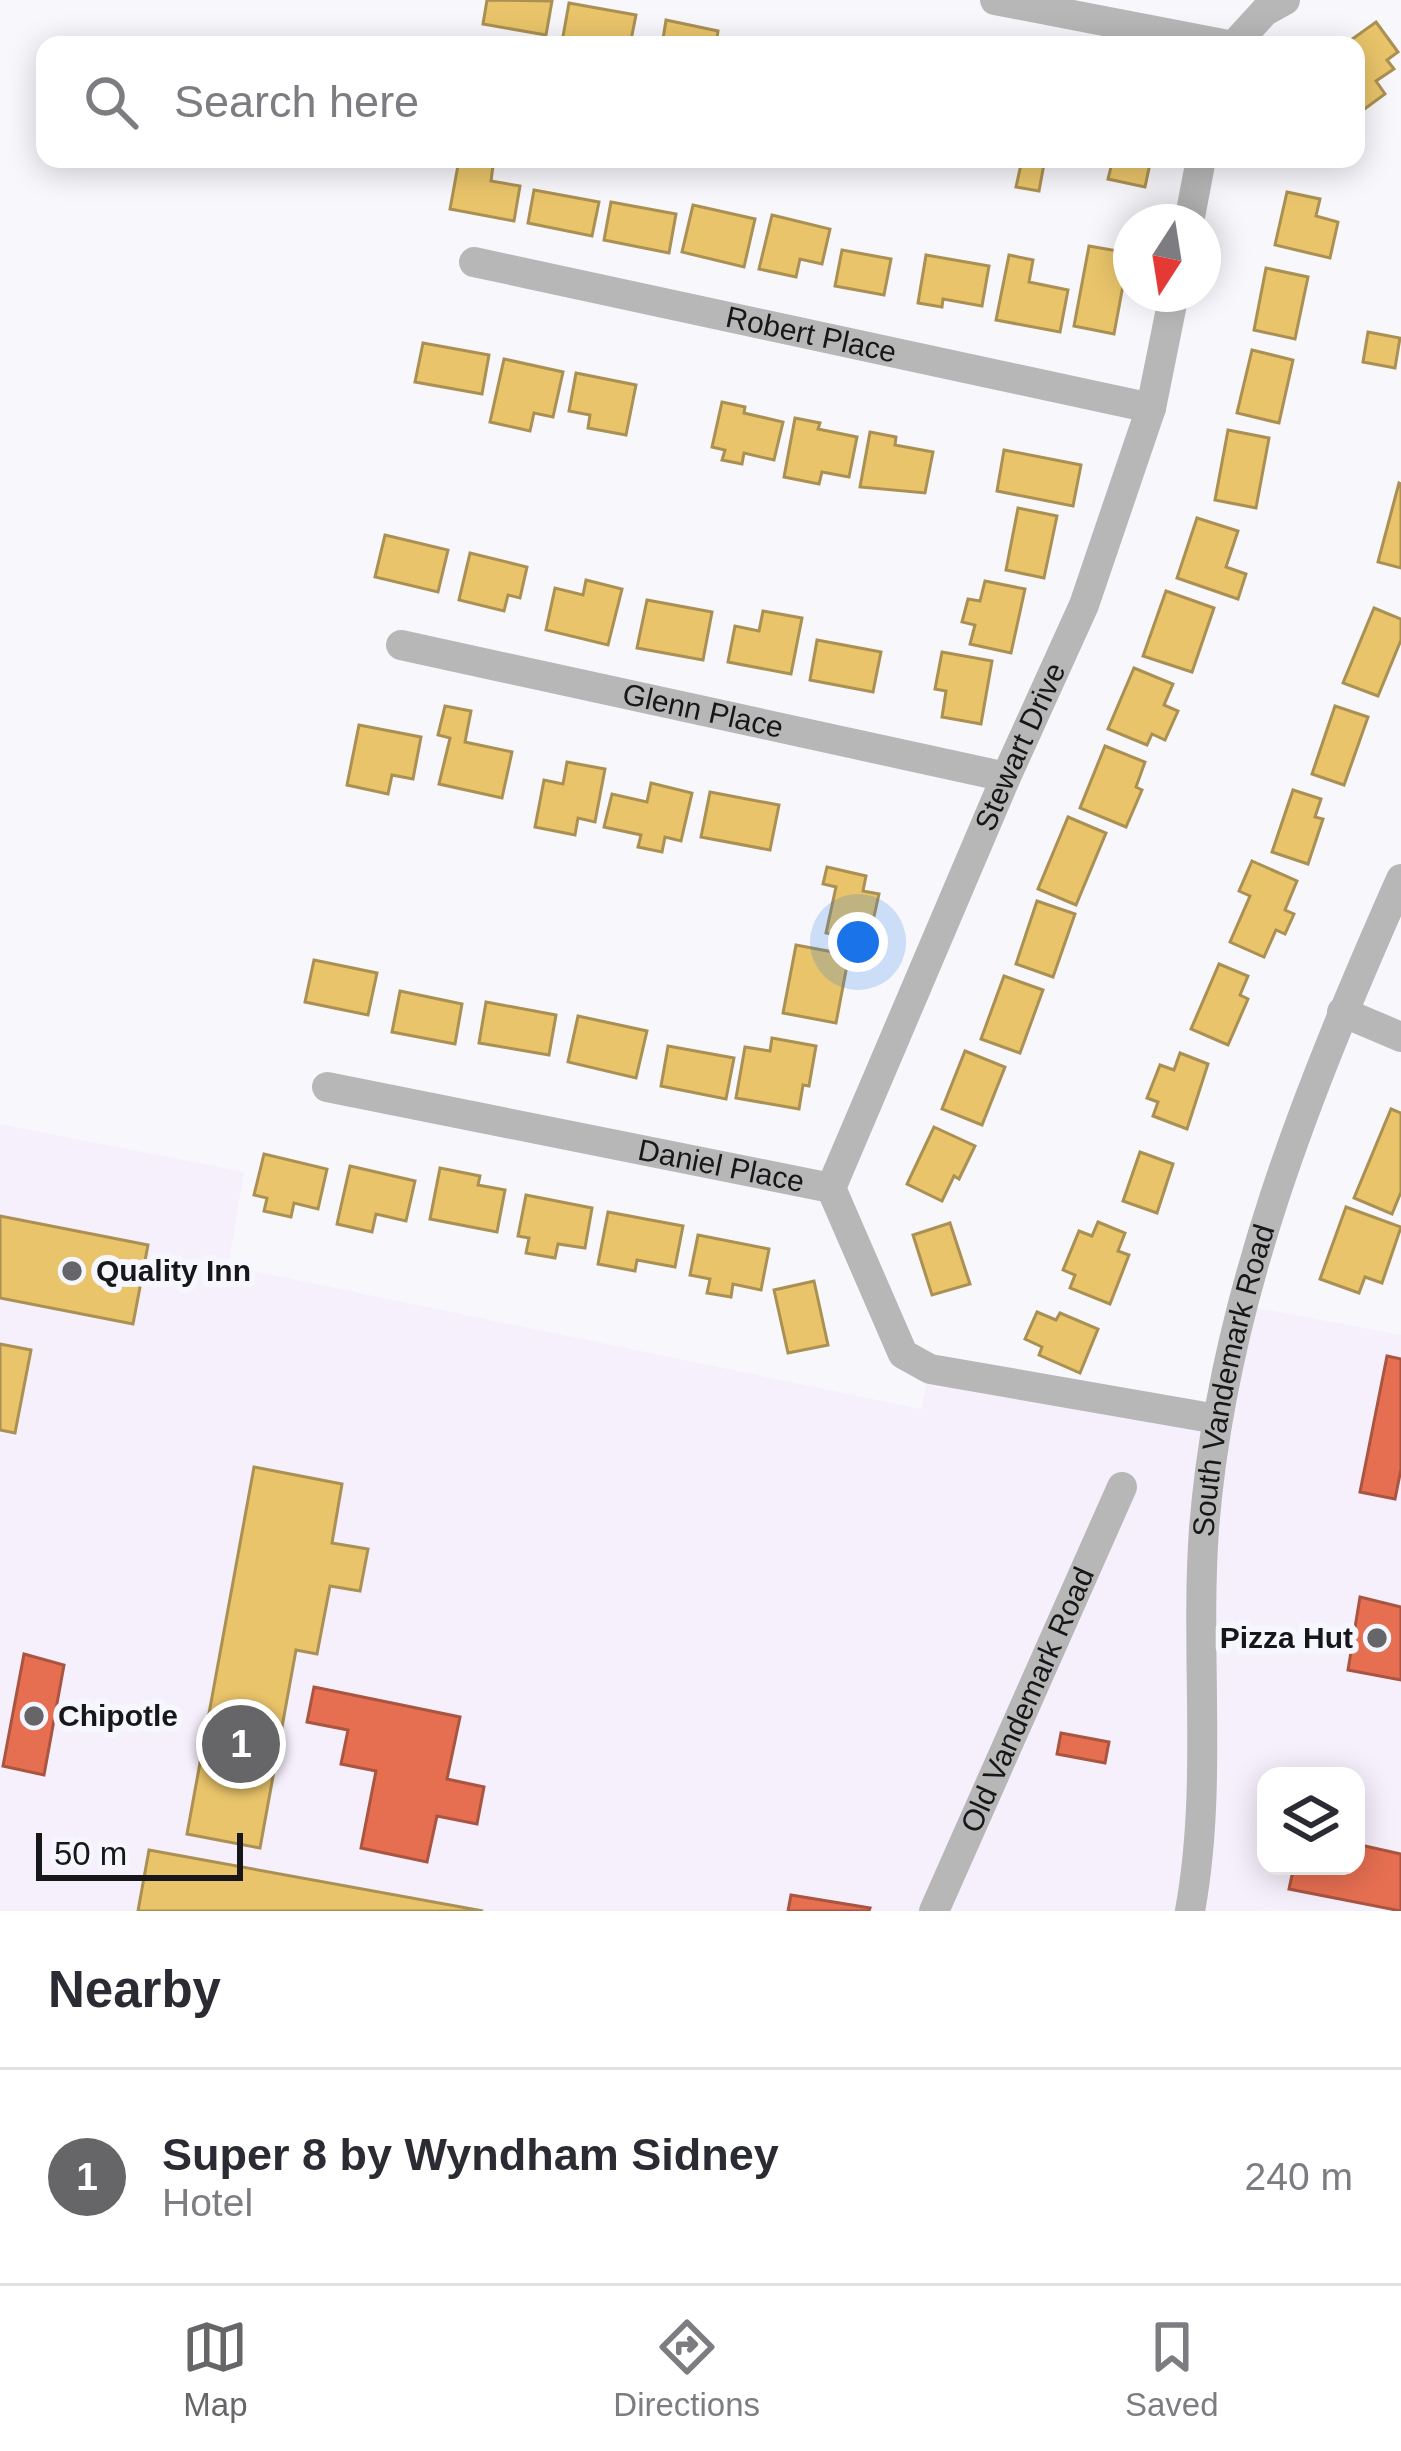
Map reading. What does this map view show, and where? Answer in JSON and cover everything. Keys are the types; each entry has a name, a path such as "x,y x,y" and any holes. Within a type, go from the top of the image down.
{"street":[{"path":"995,0 1184,36"},
{"path":"1240,36 1265,11 1285,0"},
{"path":"1193,204 1200,168"},
{"name":"Robert Place","path":"474,262 1150,408"},
{"name":"Stewart Drive","path":"831,1188 1084,605 1150,408 1170,312"},
{"name":"Glenn Place","path":"401,645 1006,777"},
{"name":"South Vandemark Road","path":"1190,1911 1203,1744 1204,1532 1217,1419 1249,1275 1298,1127 1401,879"},
{"path":"1342,1012 1401,1037"},
{"name":"Daniel Place","path":"327,1087 831,1188 903,1354 930,1369 1217,1419"},
{"name":"Old Vandemark Road","path":"934,1911 1122,1487"}],"shaded area":[{"path":"0,1124 244,1172 228,1266 921,1409 930,1369 1216,1419 1242,1305 1401,1335 1401,1911 0,1911"}],"building: Homes":[{"path":"487,0 552,1 546,35 483,24"},
{"path":"569,3 636,15 632,36 563,36"},
{"path":"666,20 718,31 717,36 663,36"},
{"path":"1376,22 1398,52 1387,60 1394,69 1376,81 1385,94 1365,109 1365,36 1357,36"},
{"path":"458,168 493,168 491,181 520,186 514,221 450,209"},
{"path":"1020,168 1043,168 1039,191 1016,187"},
{"path":"1111,168 1149,168 1145,187 1108,179"},
{"path":"534,190 599,202 592,236 528,223"},
{"path":"1287,192 1320,199 1316,216 1338,222 1330,258 1275,245"},
{"path":"611,202 676,214 669,253 604,240"},
{"path":"693,205 755,219 744,267 682,252"},
{"path":"772,215 830,229 822,264 800,259 796,277 759,269"},
{"path":"1089,246 1113,250 1113,312 1118,312 1114,334 1074,326"},
{"path":"842,250 891,259 884,295 835,286"},
{"path":"926,255 989,266 982,306 943,299 942,307 918,303"},
{"path":"1009,255 1033,260 1029,282 1068,290 1060,332 996,320"},
{"path":"1266,268 1308,277 1295,339 1254,330"},
{"path":"1368,332 1400,338 1395,368 1363,362"},
{"path":"423,343 489,355 482,394 415,382"},
{"path":"1252,350 1293,360 1279,423 1237,413"},
{"path":"504,359 563,372 553,417 534,413 530,431 490,422"},
{"path":"576,373 636,385 626,435 588,428 590,415 569,411"},
{"path":"722,402 783,422 774,460 744,453 742,464 722,460 725,450 712,447"},
{"path":"795,418 820,423 818,429 857,437 849,477 822,472 819,484 784,477"},
{"path":"1228,430 1269,438 1256,508 1215,500"},
{"path":"870,432 896,437 895,445 933,452 925,493 860,487"},
{"path":"1004,450 1081,465 1073,506 997,491"},
{"path":"1401,484 1401,568 1378,562"},
{"path":"1018,508 1057,516 1044,578 1006,570"},
{"path":"1197,518 1238,531 1226,567 1246,574 1238,599 1177,578"},
{"path":"385,535 448,550 438,592 375,577"},
{"path":"470,553 527,567 520,598 508,595 504,611 459,600"},
{"path":"586,580 622,589 608,645 546,630 555,588 583,595"},
{"path":"985,581 1025,589 1011,653 970,644 975,625 962,622 968,599 980,601"},
{"path":"1166,591 1214,608 1192,672 1143,656"},
{"path":"647,600 712,612 703,660 637,648"},
{"path":"1374,608 1401,619 1401,640 1378,696 1343,683"},
{"path":"763,611 802,618 791,674 728,662 735,626 759,631"},
{"path":"817,640 881,652 873,692 810,680"},
{"path":"942,652 992,661 981,724 942,717 946,691 935,689"},
{"path":"1134,668 1173,684 1164,705 1178,711 1165,740 1152,734 1147,745 1108,729"},
{"path":"445,706 471,711 465,742 512,752 502,798 439,784 450,738 438,735"},
{"path":"1335,706 1368,717 1344,785 1312,774"},
{"path":"359,725 421,737 413,779 392,775 388,794 347,785"},
{"path":"1105,746 1145,762 1136,787 1142,790 1126,827 1080,808"},
{"path":"567,762 605,769 595,822 578,818 575,835 535,827 544,780 563,784"},
{"path":"651,783 692,793 681,841 665,837 662,852 638,847 641,835 604,827 612,794 647,802"},
{"path":"1293,790 1321,799 1315,817 1323,819 1308,864 1272,852"},
{"path":"710,792 779,805 770,850 701,837"},
{"path":"1068,817 1106,833 1076,905 1038,889"},
{"path":"1252,861 1297,881 1285,910 1294,914 1285,934 1276,930 1264,957 1230,942 1250,896 1239,891"},
{"path":"827,867 866,876 863,891 879,894 868,943 826,933 836,887 823,884"},
{"path":"1037,901 1075,914 1053,977 1016,964"},
{"path":"796,945 849,955 836,1023 783,1013"},
{"path":"314,960 377,973 368,1015 305,1002"},
{"path":"1219,964 1248,976 1240,995 1248,999 1228,1045 1191,1029"},
{"path":"1004,976 1043,990 1020,1053 981,1039"},
{"path":"400,991 462,1004 455,1044 392,1032"},
{"path":"486,1002 556,1015 549,1055 479,1043"},
{"path":"578,1016 647,1031 636,1078 568,1062"},
{"path":"772,1038 816,1046 809,1086 803,1085 799,1109 736,1098 745,1047 770,1051"},
{"path":"668,1046 734,1058 726,1099 661,1086"},
{"path":"965,1051 1005,1067 982,1125 942,1109"},
{"path":"1180,1053 1208,1064 1187,1129 1153,1116 1158,1102 1147,1098 1160,1065 1174,1070"},
{"path":"1391,1109 1401,1113 1401,1192 1392,1214 1354,1198"},
{"path":"934,1127 975,1146 942,1201 907,1184"},
{"path":"1140,1152 1173,1164 1157,1213 1123,1201"},
{"path":"264,1154 327,1169 318,1209 294,1203 291,1217 264,1211 267,1198 254,1195"},
{"path":"350,1166 415,1181 406,1221 376,1214 372,1232 337,1224"},
{"path":"440,1168 480,1176 478,1185 505,1190 497,1232 430,1219"},
{"path":"526,1195 592,1208 585,1248 558,1244 555,1258 526,1253 529,1238 518,1236"},
{"path":"1346,1207 1401,1227 1382,1283 1365,1277 1359,1293 1320,1279"},
{"path":"608,1212 683,1226 675,1267 637,1260 635,1271 598,1264"},
{"name":"Quality Inn","path":"0,1216 148,1245 133,1324 0,1298"},
{"path":"1098,1222 1125,1233 1118,1251 1129,1255 1110,1304 1070,1288 1075,1275 1063,1270 1079,1231 1092,1236"},
{"path":"950,1223 970,1284 932,1295 913,1235"},
{"path":"698,1235 769,1249 761,1290 733,1284 731,1297 707,1293 710,1279 690,1275"},
{"path":"814,1281 828,1345 788,1353 774,1290"},
{"path":"1037,1312 1056,1320 1060,1313 1098,1329 1080,1373 1039,1355 1042,1347 1025,1339"},
{"name":"Quality Inn","path":"0,1344 31,1350 15,1433 0,1430"},
{"path":"254,1467 342,1484 332,1543 368,1549 360,1591 330,1586 317,1654 296,1650 260,1848 187,1834"},
{"path":"149,1850 483,1911 138,1911"}],"building: Shops":[{"path":"1387,1356 1401,1359 1401,1469 1395,1499 1360,1492"},
{"name":"Pizza Hut","path":"1360,1597 1401,1607 1401,1680 1348,1670"},
{"name":"Chipotle","path":"24,1654 64,1665 44,1775 3,1766"},
{"path":"314,1687 460,1717 447,1779 484,1787 477,1824 437,1816 427,1862 361,1848 376,1771 341,1764 348,1730 307,1722"},
{"path":"1061,1733 1109,1742 1105,1763 1057,1754"},
{"path":"1365,1846 1401,1854 1401,1911 1289,1889 1292,1875 1365,1875"},
{"path":"791,1895 870,1908 788,1911"}],"place":[{"name":"Quality Inn","path":"72,1271"},
{"name":"Pizza Hut","path":"1377,1638"},
{"name":"Chipotle","path":"34,1716"},
{"name":"Super 8 by Wyndham Sidney","path":"241,1744"}]}
